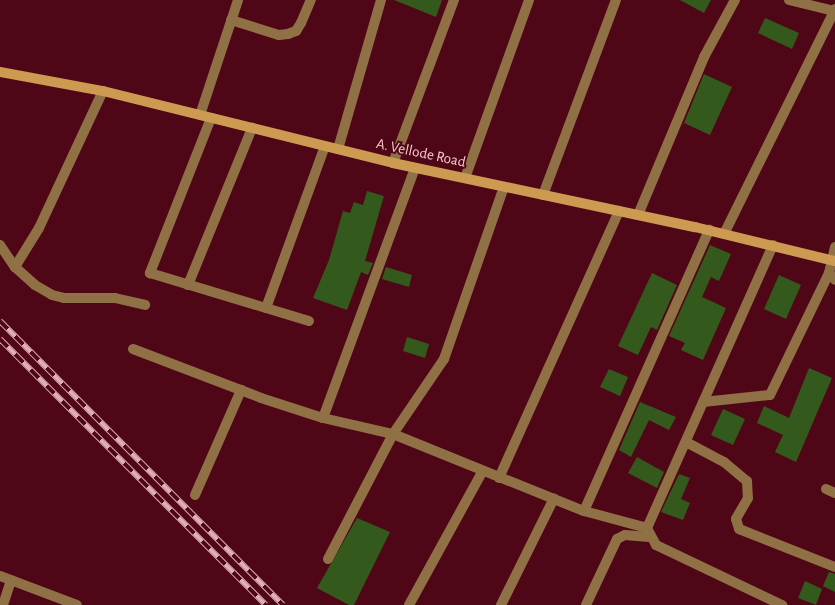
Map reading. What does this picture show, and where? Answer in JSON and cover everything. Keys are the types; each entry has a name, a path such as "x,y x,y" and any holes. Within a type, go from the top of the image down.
{"main road":[{"name":"A. Vellode Road","path":"0,72 103,91 415,168 709,230 832,260"}],"street":[{"path":"200,115 238,0"},
{"path":"231,20 279,35 288,34 296,31 302,23 311,0"},
{"path":"338,149 381,0"},
{"path":"394,163 454,0"},
{"path":"465,178 529,0"},
{"path":"543,195 616,0"},
{"path":"638,215 704,57 735,0"},
{"path":"724,234 835,10 789,0"},
{"path":"15,267 40,228 103,91"},
{"path":"211,118 150,274 309,321"},
{"path":"188,284 252,128"},
{"path":"266,308 325,146"},
{"path":"323,418 415,168"},
{"path":"328,559 393,434 444,359 504,186"},
{"path":"499,478 619,211"},
{"path":"584,511 709,230"},
{"path":"0,245 15,267 35,285 52,295 78,299 115,298 145,305"},
{"path":"648,533 772,245"},
{"path":"703,402 770,395 832,276 832,260 835,247"},
{"path":"133,349 241,390 323,418 393,434 482,472 648,533 656,545 782,605"},
{"path":"195,496 241,390"},
{"path":"686,442 724,462 747,481 748,498 736,519 739,529 835,567"},
{"path":"409,605 482,472"},
{"path":"500,605 554,498"},
{"path":"586,605 617,539 624,535 648,533"},
{"path":"0,576 72,604"},
{"path":"3,605 12,580"}],"building":[{"path":"394,0 442,0 436,17"},
{"path":"680,0 711,0 704,13"},
{"path":"765,18 799,33 792,49 758,33"},
{"path":"704,74 732,87 710,135 684,123"},
{"path":"367,191 384,196 365,261 373,263 368,275 361,272 347,310 313,298 329,260 343,211 350,213 354,202 363,205"},
{"path":"710,245 731,254 719,281 711,277 702,297 726,308 703,360 681,350 685,343 669,336"},
{"path":"386,267 412,275 409,287 382,279"},
{"path":"652,273 677,285 657,330 651,327 638,355 618,346"},
{"path":"779,275 801,285 786,319 764,309"},
{"path":"407,337 429,344 425,358 403,351"},
{"path":"809,368 832,378 796,462 775,452 783,435 757,423 764,406 789,418"},
{"path":"609,369 628,377 620,396 600,387"},
{"path":"640,402 676,417 669,430 649,420 631,457 619,450"},
{"path":"723,409 745,419 733,445 711,435"},
{"path":"637,457 664,472 657,488 628,473"},
{"path":"679,474 690,478 681,499 690,503 683,520 661,512"},
{"path":"357,518 390,532 354,605 349,605 317,588"},
{"path":"829,572 835,574 835,592 823,586"},
{"path":"805,581 822,589 816,605 798,598"}],"railway":[{"path":"0,321 283,605"},
{"path":"0,339 266,605"}]}
